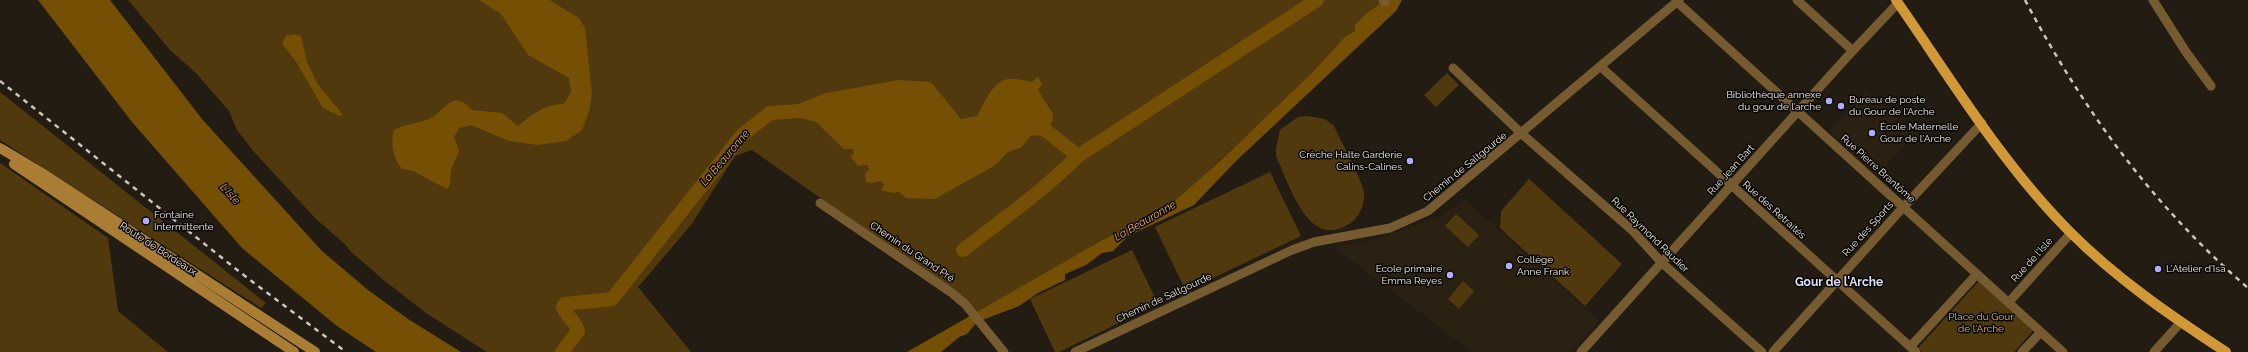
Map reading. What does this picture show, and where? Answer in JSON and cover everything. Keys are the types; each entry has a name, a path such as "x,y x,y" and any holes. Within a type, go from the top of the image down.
{"main road":[{"path":"1897,1 1982,123 2038,198 2071,233 2102,262 2182,322 2226,352"},
{"name":"Route de Bordeaux","path":"0,148 55,181 315,352"},
{"name":"Route de Bordeaux","path":"0,153 294,352"}],"street":[{"path":"1797,0 1851,52"},
{"path":"2153,0 2186,52 2211,86"},
{"name":"Chemin de Saltgourde","path":"1075,352 1292,250 1314,242 1390,228 1428,211 1522,134 1678,1"},
{"name":"Rue Pierre Brantôme","path":"1678,1 2063,352"},
{"name":"Rue Jean Bart","path":"1581,352 1662,264 1897,1"},
{"name":"Rue des Retraités","path":"1601,67 1913,350"},
{"name":"Rue Raymond Raudier","path":"1453,68 1522,134 1632,230 1662,264 1762,352"},
{"name":"Rue des Sports","path":"1773,352 1903,207 1982,123"},
{"name":"Chemin du Grand Pré","path":"820,204 952,293 983,325 1004,352"},
{"name":"Rue de l'Isle","path":"2008,302 2071,233"},
{"path":"1913,350 1977,274"},
{"path":"2154,352 2182,322"},
{"path":"2022,352 2041,332"}],"shaded area":[{"name":"École Maternelle Gour de l'Arche","path":"1866,91 1914,134 1878,175 1829,131"},
{"path":"1465,199 1599,321 1575,348 1570,348 1567,352 1472,352 1334,247 1381,238 1432,219 1434,221"}],"green space":[{"path":"128,0 1392,0 1172,205 979,314 953,291 752,150 735,156 691,225 638,287 691,352 487,352 426,313 351,252 345,244 316,219 255,153 237,130 229,111 196,73 170,50"},
{"path":"1447,73 1459,85 1436,107 1424,95"},
{"path":"0,92 266,303 261,308 0,140"},
{"path":"1307,116 1325,119 1334,126 1363,188 1364,198 1361,211 1349,224 1335,230 1322,229 1311,221 1302,210 1287,182 1276,156 1276,148 1280,130 1298,117"},
{"path":"0,163 108,238 118,311 168,352 0,352"},
{"path":"1270,172 1301,236 1186,291 1155,227"},
{"path":"1529,179 1622,264 1585,306 1500,228 1501,211"},
{"path":"1456,214 1479,235 1468,247 1445,226"},
{"path":"1132,250 1158,304 1059,352 1055,352 1030,299"},
{"path":"1463,281 1474,291 1459,309 1448,299"},
{"name":"Place du Gour de l'Arche","path":"1979,281 2033,331 2014,352 1922,352 1918,348"}],"water":[{"name":"L'Isle","path":"38,0 110,0 202,119 322,251 368,290 408,319 461,352 376,352 337,326 242,248 132,122"},
{"path":"479,0 549,0 579,18 585,28 592,94 589,112 582,130 566,141 538,145 509,141 471,125 459,128 454,137 459,151 451,170 450,185 447,189 413,171 402,169 394,155 392,140 394,130 429,119 435,116 449,103 454,101 465,103 472,110 502,113 518,126 539,110 557,104 564,104 571,92 569,78 528,55 501,14"},
{"path":"1383,0 1402,0 1396,11 1235,162 1194,205 1128,236 1113,251 1102,253 1086,265 1065,274 1065,280 1038,293 1019,306 977,322 967,334 959,337 941,352 907,352 1101,241 1168,207 1221,160 1312,73 1345,37 1355,31 1355,25"},
{"path":"294,34 301,36 307,62 317,83 343,115 340,116 323,108 295,60 282,44 286,36"},
{"path":"1038,77 1042,84 1038,90 1053,114 1052,122 1044,129 1031,135 1022,147 1008,152 994,166 935,199 906,198 899,192 893,193 881,190 884,185 881,181 872,183 866,182 865,173 869,170 868,165 858,166 850,156 854,154 853,149 844,149 816,122 786,114 783,110 826,93 899,80 931,82 961,119 977,116 990,93 999,83 1004,80 1015,79 1032,82"}],"waterway":[{"name":"La Beauronne","path":"1025,128 1044,129 1078,156 1317,0"},
{"name":"La Beauronne","path":"562,352 578,331 564,310 563,307 565,304 612,299 742,135 770,113 801,111"},
{"name":"La Beauronne","path":"963,250 1037,193 1078,156"}],"railway":[{"path":"2025,0 2071,80 2096,118 2123,154 2151,190 2181,224 2248,288"},
{"path":"0,81 241,273 346,352"}],"place":[{"name":"Bibliothèque annexe du gour de l’arche","path":"1829,101"},
{"name":"Bureau de poste du Gour de l'Arche","path":"1841,106"},
{"name":"École Maternelle Gour de l'Arche","path":"1872,133"},
{"name":"Crèche Halte Garderie Calins-Calines","path":"1410,161"},
{"name":"Fontaine Intermittente","path":"146,221"},
{"name":"Collège Anne Frank","path":"1509,266"},
{"name":"L'Atelier d'Isa","path":"2158,269"},
{"name":"Ecole primaire Emma Reyes","path":"1450,275"}],"district":[{"name":"Gour de l'Arche","path":"1839,282"}]}
